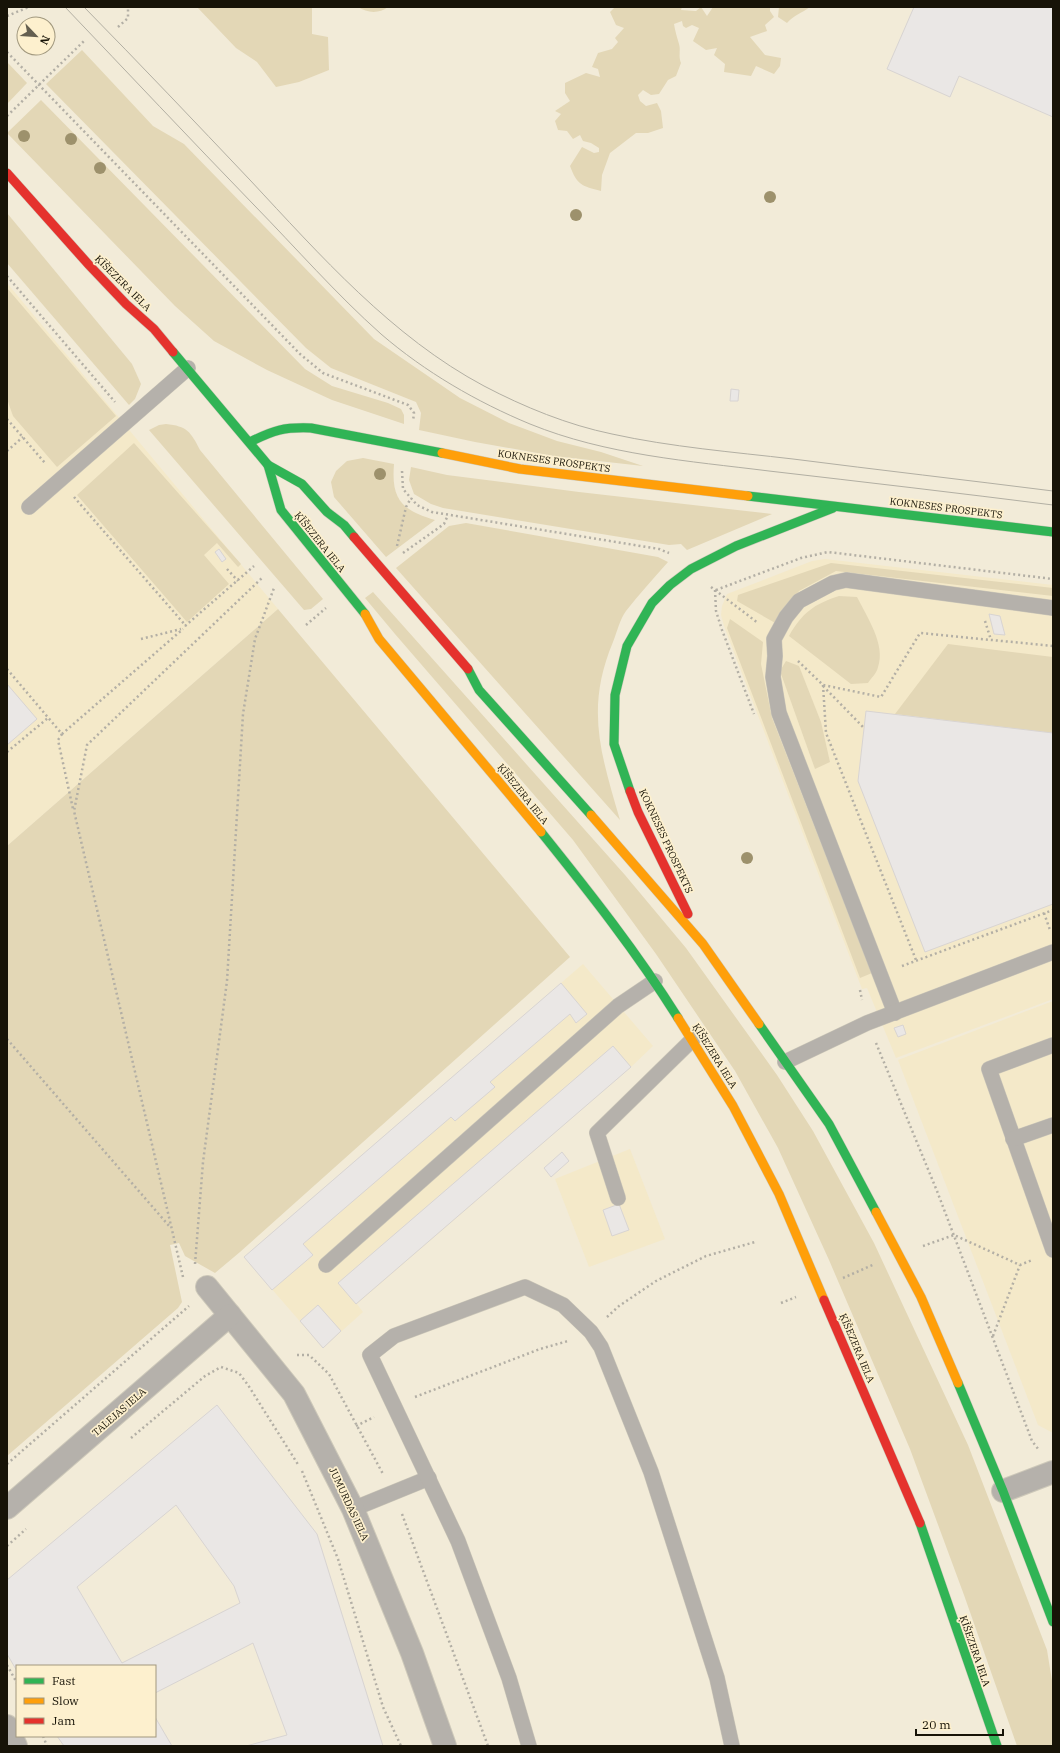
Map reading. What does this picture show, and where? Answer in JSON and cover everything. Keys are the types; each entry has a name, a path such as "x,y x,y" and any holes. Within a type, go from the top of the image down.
{"street":[{"name":"ĶĪŠEZERA IELA","path":"7,173 89,265 126,304 154,329 250,442 268,465 281,510 370,619 379,639 599,903 655,981 693,1039 733,1106 779,1194 819,1287 920,1523 996,1746"},
{"name":"KOKNESES PROSPEKTS","path":"250,442 276,430 291,427 311,428 349,434 520,469 1053,532"},
{"name":"ĶĪŠEZERA IELA","path":"268,465 302,484 327,512 344,525 470,671 479,690 642,872 703,944 829,1124 921,1297 1003,1491 1053,1622"},
{"name":"KOKNESES PROSPEKTS","path":"703,944 638,812 614,744 615,696 627,646 652,603 670,585 691,569 736,546 836,506"},
{"name":"JUMURDAS IELA","path":"207,1287 294,1394 353,1509 412,1653 445,1746"},
{"name":"TALEJAS IELA","path":"7,1508 230,1315"},
{"path":"1003,1491 1053,1472"},
{"path":"7,1726 16,1746"}],"lane":[{"path":"29,507 188,368"},
{"path":"894,1013 779,713 774,677 776,656 774,639 786,617 799,601 833,583 846,580 1053,608"},
{"path":"785,1062 868,1023 1053,952"},
{"path":"326,1265 618,1006 655,981"},
{"path":"618,1198 597,1133 693,1039"},
{"path":"1053,1045 989,1070 1013,1139 1046,1208 1053,1250"},
{"path":"1013,1139 1053,1124"},
{"path":"525,1745 509,1678 458,1541 430,1478 370,1355 394,1336 525,1287 563,1305 591,1332 601,1347 650,1472 695,1608 717,1678 732,1746"},
{"path":"353,1509 430,1478"}],"path":[{"path":"7,16 29,7"},
{"path":"118,27 128,18 128,7"},
{"path":"7,116 84,41"},
{"path":"7,52 38,86 300,354 323,373 408,404 414,413 412,426"},
{"path":"7,276 117,404"},
{"path":"7,419 186,626"},
{"path":"7,452 23,437"},
{"path":"403,466 401,476 403,489 417,505 432,512 448,516 659,549 677,556 691,569"},
{"path":"396,550 406,506 411,498"},
{"path":"402,555 444,524 448,516"},
{"path":"183,1279 58,740 62,734 254,566"},
{"path":"227,569 238,581"},
{"path":"74,811 87,745 263,577"},
{"path":"195,1265 204,1162 227,980 243,714 255,639 274,588"},
{"path":"756,719 722,630 716,611 715,590 764,627 774,639 864,728"},
{"path":"306,625 328,606"},
{"path":"141,639 183,629"},
{"path":"823,686 881,697 920,633 1053,646"},
{"path":"7,669 62,734"},
{"path":"823,686 826,734 916,960"},
{"path":"7,752 48,718"},
{"path":"1040,1453 1032,1441 954,1235 868,1023 859,986 916,960 1053,910"},
{"path":"1044,914 1051,932"},
{"path":"952,943 953,947"},
{"path":"7,1039 171,1228"},
{"path":"781,1303 899,1255 954,1235 1020,1265 1034,1260"},
{"path":"603,1320 619,1306 656,1281 706,1256 755,1242"},
{"path":"993,1336 1020,1265"},
{"path":"7,1464 177,1317 207,1287"},
{"path":"412,1398 540,1349 570,1341"},
{"path":"293,1355 309,1355 329,1374 393,1493 488,1746"},
{"path":"130,1439 205,1376 221,1367 239,1373 253,1391 301,1468 338,1559 384,1707 401,1746"},
{"path":"356,1426 381,1414"},
{"path":"7,1546 30,1525"},
{"path":"7,1665 16,1681"}],"shaded area":[{"path":"197,7 312,7 312,34 328,37 329,70 299,82 276,87 257,62 236,48"},
{"path":"358,7 388,7 381,11 373,12 365,11"},
{"path":"615,7 682,7 681,10 696,11 701,7 707,16 713,7 770,7 770,11 774,17 765,25 767,31 750,37 765,55 781,58 780,66 774,74 756,66 751,76 724,72 725,64 714,55 717,48 706,50 693,41 699,28 692,25 686,28 683,26 682,21 674,24 680,46 681,63 676,76 668,80 659,94 651,95 643,90 638,95 640,101 646,106 657,103 661,111 663,128 648,133 636,133 610,153 602,175 601,191 581,184 575,177 570,166 582,147 594,153 599,152 599,148 591,143 583,141 580,135 573,139 567,131 558,130 555,121 561,114 555,111 570,101 565,93 565,83 586,73 600,77 598,69 592,67 598,53 612,49 618,42 615,38 624,28 616,25 610,12"},
{"path":"779,7 810,7 787,23 778,17"},
{"path":"82,50 153,126 184,144 374,339 460,398 509,423 557,441 601,452 643,466 554,456 419,430 421,413 416,402 331,368 306,348 46,84"},
{"path":"7,62 27,83 7,104"},
{"path":"41,100 305,369 332,386 388,403 401,409 404,415 404,424 332,400 267,370 214,341 175,306 7,133"},
{"path":"7,213 132,364 141,384 135,399 129,405 7,263"},
{"path":"7,283 278,609 7,846"},
{"path":"7,288 116,416 57,467 13,416 7,399"},
{"path":"166,424 184,428 191,434 200,450 323,599 311,609 304,610 149,430 159,425"},
{"path":"134,443 241,564 238,567 217,543 204,555 229,584 187,622 77,495"},
{"path":"363,458 394,464 394,487 401,502 414,512 435,520 386,557 334,497 331,482 336,471 347,461"},
{"path":"411,467 447,475 772,514 687,550 681,544 669,545 443,508 431,504 414,494 409,480"},
{"path":"466,523 658,557 668,562 624,614 604,666 598,710 599,731 607,774 620,820 396,568 449,526"},
{"path":"825,559 1053,585 1053,999 896,1058 867,988 862,989 721,615 722,606 727,594 812,561"},
{"path":"831,563 1053,588 1053,596 836,571 799,591 777,624 737,601 738,595"},
{"path":"373,592 625,875 686,948 777,1075 813,1131 874,1243 968,1445 1047,1650 1053,1687 1053,1746 1017,1746 964,1595 910,1449 829,1260 778,1148 735,1071 656,954 573,840 365,598"},
{"path":"839,596 857,597 878,640 880,658 878,667 868,683 851,684 789,636 799,621 810,610 822,602"},
{"path":"278,609 570,957 215,1273 185,1256 179,1243 170,1245 182,1302 178,1308 7,1456 7,846"},
{"path":"730,619 763,642 761,664 772,718 872,973 860,978 727,628"},
{"path":"948,644 1053,657 1053,733 895,714"},
{"path":"786,661 799,666 821,722 830,762 815,769 780,671"},
{"path":"583,964 653,1046 631,1067 357,1304 363,1312 323,1348 244,1257"},
{"path":"1053,1001 1053,1433 1038,1425 898,1060"},
{"path":"630,1149 665,1239 589,1267 555,1179"}],"building":[{"path":"914,7 1053,7 1053,117 959,76 950,97 887,69"},
{"path":"731,389 739,390 738,401 730,401"},
{"path":"219,549 226,559 222,562 215,552"},
{"path":"989,614 1000,616 1005,635 994,634"},
{"path":"7,684 37,719 7,745"},
{"path":"866,711 1053,733 1053,904 925,952 858,781"},
{"path":"561,983 587,1014 576,1023 570,1014 490,1082 495,1087 455,1121 451,1117 303,1244 313,1255 272,1290 244,1257"},
{"path":"903,1025 906,1034 898,1037 894,1028"},
{"path":"613,1046 631,1067 356,1304 338,1283"},
{"path":"562,1152 569,1161 551,1177 544,1168"},
{"path":"619,1204 629,1230 612,1236 603,1210"},
{"path":"318,1305 341,1331 323,1348 300,1321"},
{"path":"217,1405 317,1534 383,1746 246,1746 287,1735 253,1643 156,1692 156,1665 16,1665 16,1669 7,1654 7,1580","holes":["176,1505 234,1586 240,1603 122,1663 77,1587"]},
{"path":"156,1719 172,1746 64,1746 58,1737 156,1737"}],"tram line":[{"path":"65,7 316,271 364,319 415,361 471,396 530,424 559,435 618,450 709,464 1053,505"},
{"path":"84,7 303,237 359,293 418,344 450,366 499,394 530,408 579,426 634,439 702,449 1053,491"}],"traffic: fast":[{"path":"173,352 268,465 302,484 327,512 344,525 354,537"},
{"path":"250,442 279,430 311,428 442,453"},
{"path":"268,465 281,510 365,614"},
{"path":"748,496 1053,532"},
{"path":"630,791 614,744 615,695 627,646 652,603 670,585 691,569 736,546 833,508"},
{"path":"468,669 479,690 591,815"},
{"path":"541,832 595,900 646,969 678,1018"},
{"path":"759,1024 829,1124 876,1212"},
{"path":"958,1383 1003,1491 1053,1622"},
{"path":"920,1523 997,1746"}],"traffic: slow":[{"path":"442,453 520,469 748,496"},
{"path":"365,614 379,639 541,832"},
{"path":"591,815 703,944 759,1024"},
{"path":"678,1018 733,1106 779,1194 824,1300"},
{"path":"876,1212 921,1297 958,1383"}],"traffic: jam":[{"path":"7,173 89,265 126,304 154,329 173,352"},
{"path":"354,537 468,669"},
{"path":"630,791 638,812 688,914"},
{"path":"824,1300 920,1523"}]}
